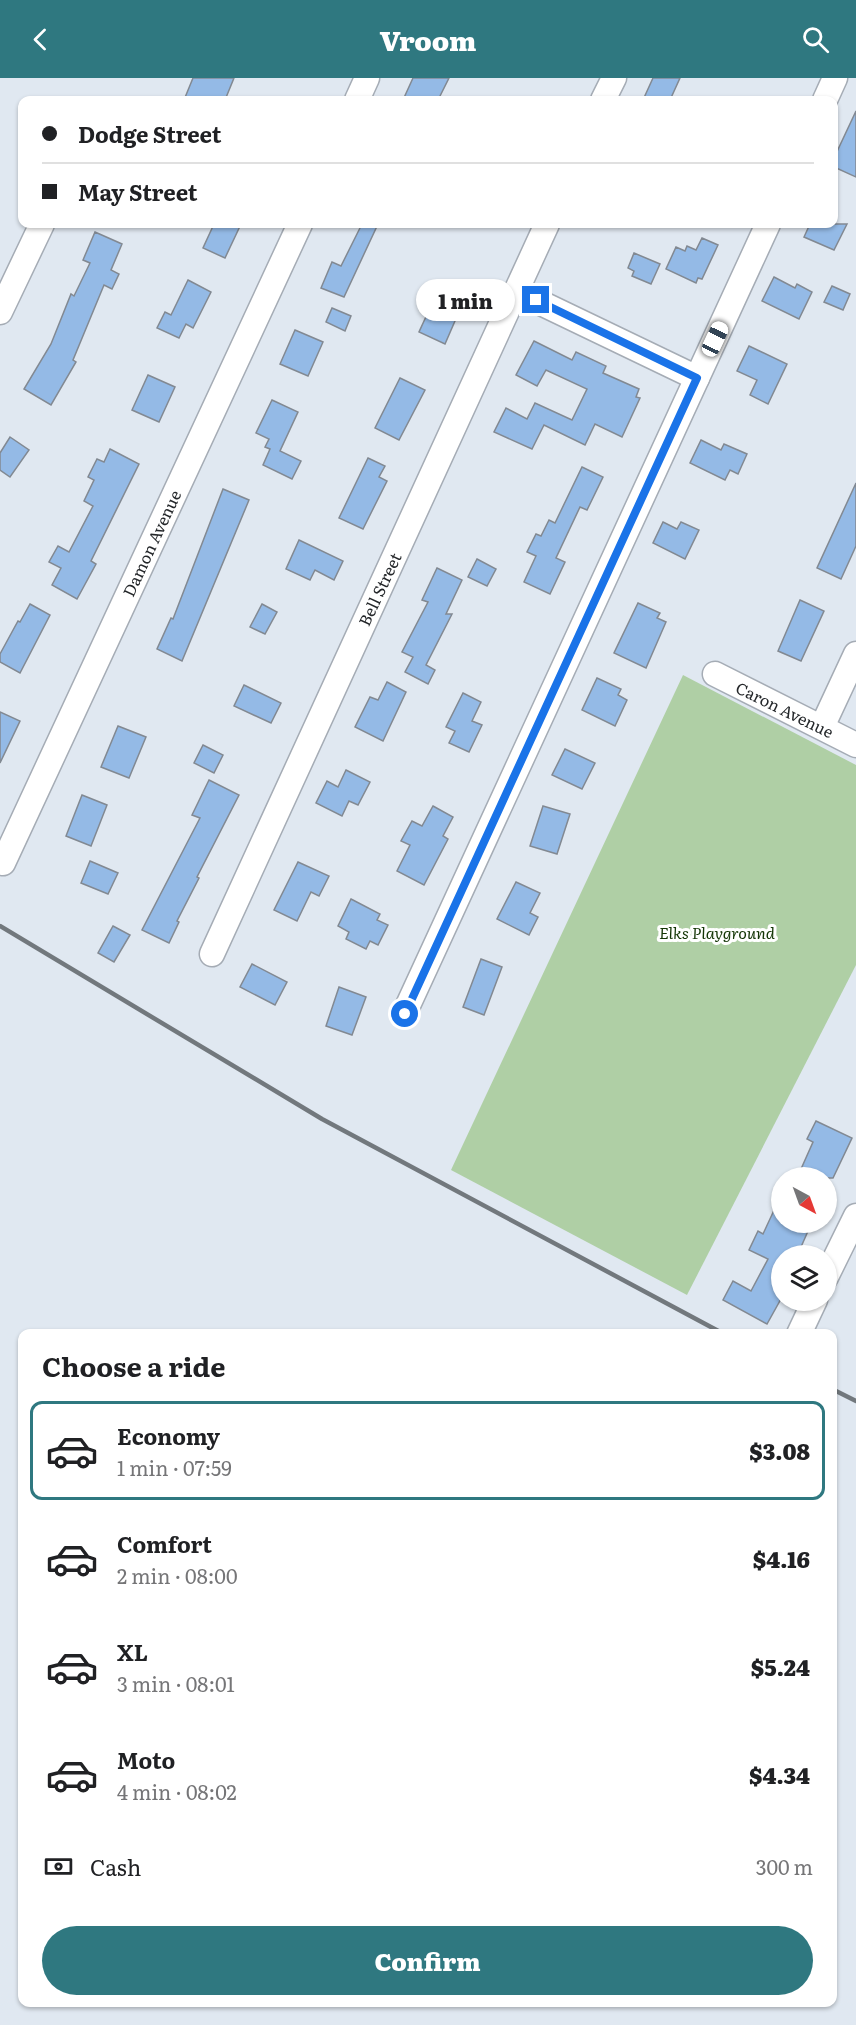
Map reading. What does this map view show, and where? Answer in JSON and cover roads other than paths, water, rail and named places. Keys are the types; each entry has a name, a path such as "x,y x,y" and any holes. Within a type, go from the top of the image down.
{"street":[{"path":"359,96 367,78"},
{"path":"605,96 614,78"},
{"path":"827,96 835,78"},
{"path":"0,312 40,228"},
{"name":"Damon Avenue","path":"3,863 298,228"},
{"name":"Bell Street","path":"212,954 545,228"},
{"path":"405,1014 766,228"},
{"path":"516,291 697,378"},
{"path":"822,727 856,654"},
{"name":"Caron Avenue","path":"715,674 856,745"},
{"path":"837,1255 856,1216"},
{"path":"801,1329 810,1311"}],"railway":[{"path":"0,926 322,1119 715,1329"},
{"path":"837,1392 856,1401"}],"park label":[{"name":"Elks Playground","path":"717,932"}]}
